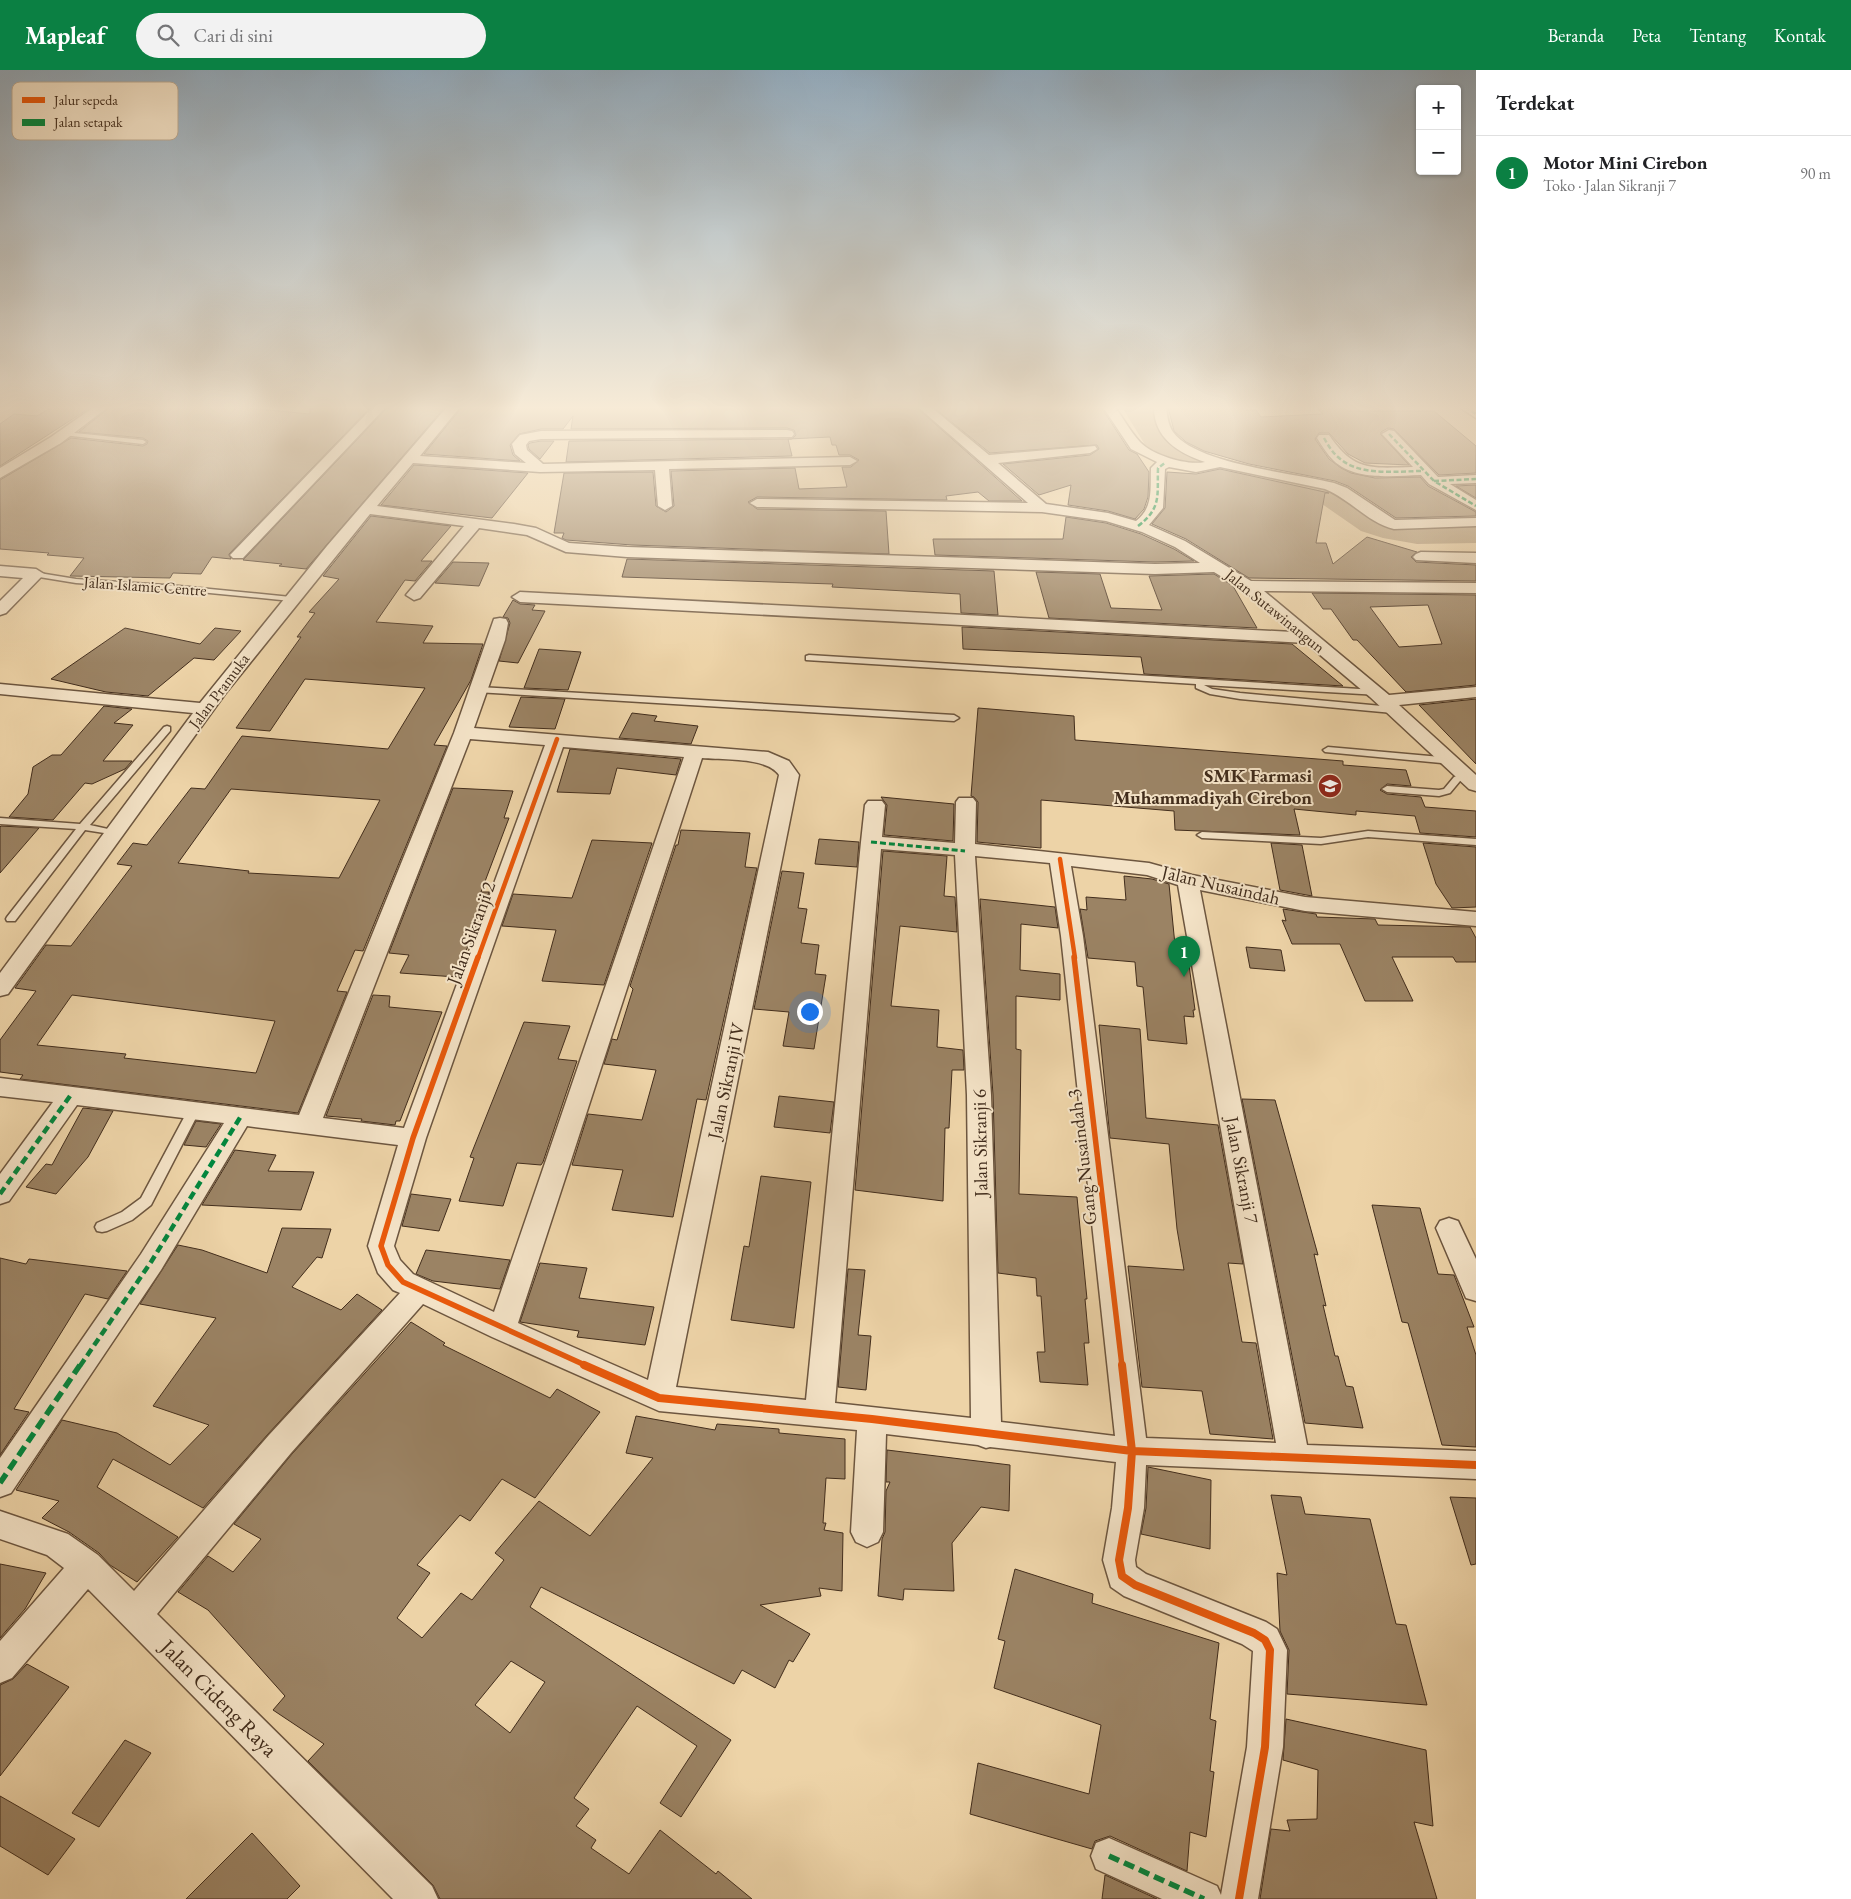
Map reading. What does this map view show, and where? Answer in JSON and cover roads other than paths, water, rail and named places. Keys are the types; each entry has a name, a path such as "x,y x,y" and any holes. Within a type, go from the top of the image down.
{"street":[{"path":"238,554 297,492"},
{"name":"Jalan Pramuka","path":"0,989 9,961 113,833 291,599 381,492"},
{"path":"664,492 665,506"},
{"path":"1023,492 1042,508"},
{"path":"1138,526 1153,514 1156,508 1157,492"},
{"path":"1343,492 1388,523 1394,525 1476,522"},
{"path":"1454,492 1476,506"},
{"name":"Jalan Sutawinangun","path":"757,502 1042,508 1108,516 1138,526 1180,544 1248,586 1384,701 1452,761 1471,781"},
{"path":"366,509 531,531 566,547 627,552 1155,569 1220,567"},
{"path":"414,595 475,523"},
{"path":"1421,557 1476,558"},
{"name":"Jalan Islamic Centre","path":"0,571 36,574"},
{"path":"0,610 36,574"},
{"path":"1248,586 1476,588"},
{"path":"520,598 1310,638"},
{"path":"308,1124 463,733 500,623"},
{"path":"0,689 206,709"},
{"path":"1384,701 1476,692"},
{"path":"463,733 557,739 695,752 502,1329"},
{"name":"Jalan Sikranji 2","path":"557,739 413,1138 381,1246 388,1265 403,1282 502,1329 659,1398 872,1420 1132,1452 1476,1465"},
{"name":"Jalan Sikranji IV","path":"659,1398 789,775 782,765 768,758 695,752"},
{"name":"Jalan Sikranji 6","path":"966,802 965,851 979,1095 986,1435"},
{"path":"818,1414 875,806"},
{"name":"Jalan Nusaindah","path":"871,842 965,851 1022,854 1149,869 1188,881 1306,904 1476,919"},
{"name":"Gang Nusaindah 3","path":"1060,859 1072,936 1132,1452 1128,1508 1119,1560 1122,1576 1135,1585 1254,1632 1265,1640 1270,1650 1265,1747 1239,1899"},
{"name":"Jalan Sikranji 7","path":"1188,881 1291,1433 1292,1459"},
{"path":"0,1087 413,1138"},
{"path":"0,1194 70,1096"},
{"path":"0,1483 151,1262 240,1116"},
{"path":"1449,1228 1476,1290"},
{"path":"135,1615 280,1444 419,1290"},
{"path":"867,1532 872,1420"},
{"name":"Jalan Cideng Raya","path":"0,1525 57,1544 87,1566 419,1899"},
{"path":"0,1666 87,1566"},
{"path":"1109,1856 1204,1899"}],"lane":[{"name":"Jalan Islamic Centre","path":"36,574 76,582 179,588 291,599"},
{"path":"809,658 1188,682 1384,701"},
{"path":"1188,682 1210,691 1240,696 1384,701"},
{"path":"479,690 954,718"},
{"path":"11,919 83,827 167,729"},
{"path":"1328,750 1452,761"},
{"path":"1388,789 1439,793 1447,791 1457,779 1471,781"},
{"path":"0,821 83,827 113,833"},
{"path":"1202,835 1321,841 1368,834 1476,842"},
{"path":"102,1227 127,1216 146,1202 194,1110"}],"waterway":[{"path":"1320,492 1333,497 1372,524 1394,531 1417,534 1476,533"}],"place":[{"name":"SMK Farmasi Muhammadiyah Cirebon","path":"1330,786"},
{"name":"Motor Mini Cirebon","path":"1184,977"}]}
